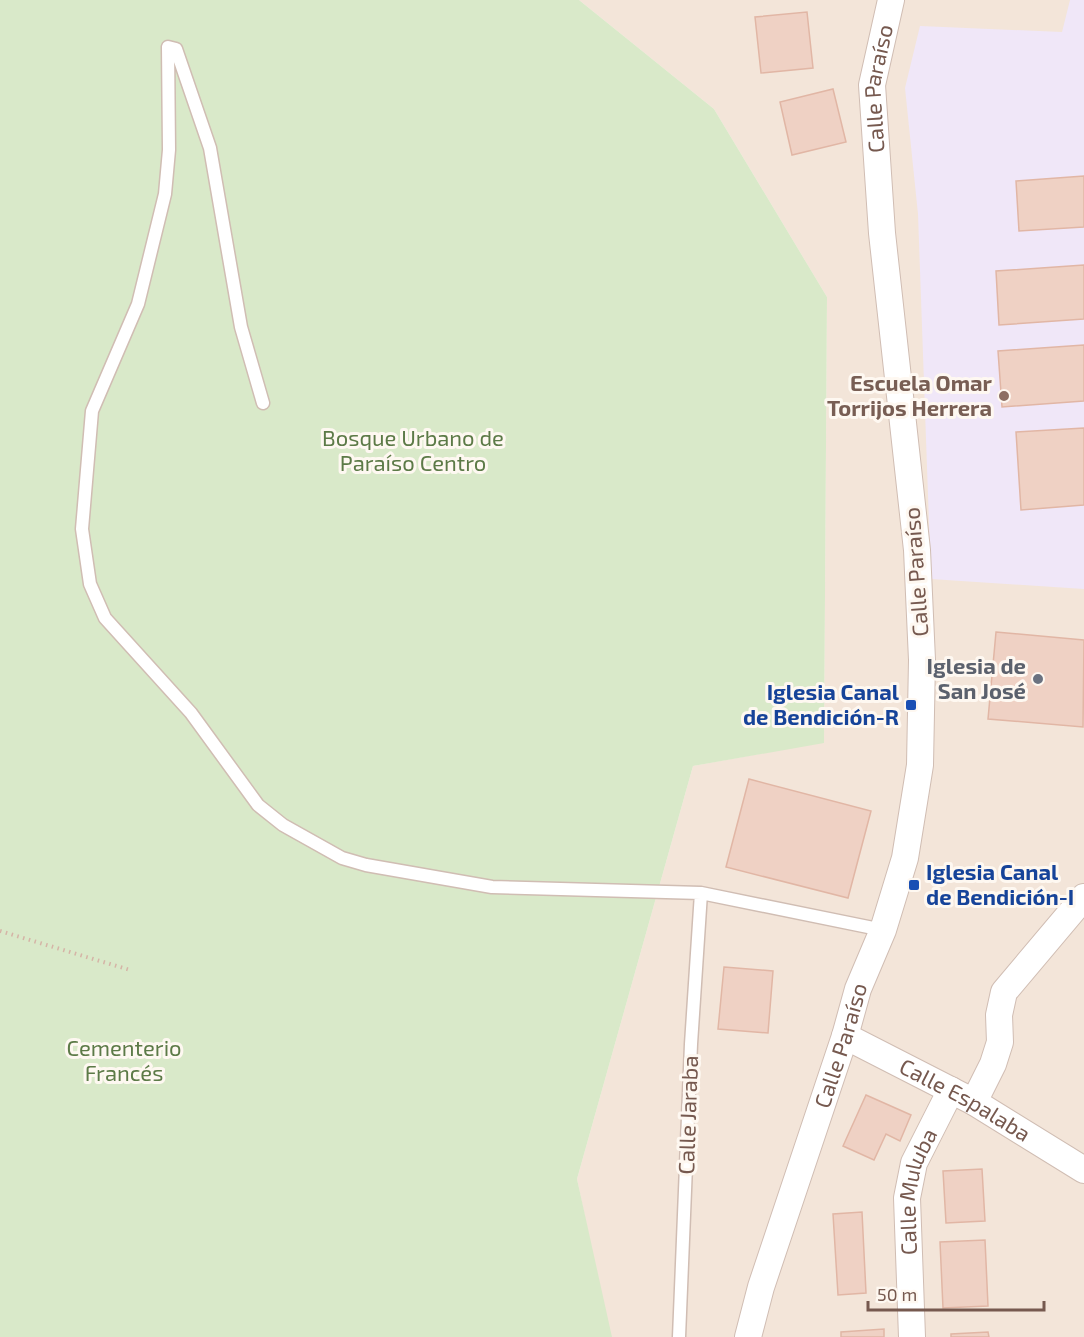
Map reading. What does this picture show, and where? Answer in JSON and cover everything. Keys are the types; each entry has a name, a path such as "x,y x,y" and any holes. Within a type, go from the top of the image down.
{"street":[{"name":"Calle Paraíso","path":"748,1337 761,1287 845,1036 858,990 883,930 905,858 920,765 922,660 917,550 882,233 872,85 891,0"},
{"path":"974,1102 993,1064 1000,1042 999,1015 1004,992 1084,897"},
{"name":"Calle Espalaba","path":"845,1036 974,1102 1084,1170"},
{"name":"Calle Muluba","path":"912,1337 907,1198 914,1163 951,1090"}],"lane":[{"path":"263,403 241,327 210,148 176,49 168,46 169,150 165,194 138,304 92,411 82,528 90,584 105,618 191,713 258,805 283,825 342,858 366,865 492,887 701,893 883,930"},
{"name":"Calle Jaraba","path":"679,1337 691,1044 701,893"}],"path":[{"path":"0,931 130,970"}],"shaded area":[{"path":"579,0 1084,0 1084,1337 610,1337 577,1179 693,766 824,742 827,297 714,109"},
{"name":"Escuela Omar Torrijos Herrera","path":"1070,0 1084,0 1084,589 931,579 918,214 905,88 920,26 1062,32"}],"green space":[{"name":"Bosque Urbano de Paraíso Centro","path":"0,0 579,0 714,109 827,297 824,743 693,766 577,1179 612,1337 0,1337"}],"building":[{"path":"807,12 813,68 761,73 755,17"},
{"path":"833,89 846,142 792,155 780,102"},
{"path":"1084,176 1084,227 1019,231 1016,181"},
{"path":"1084,265 1084,319 999,325 996,271"},
{"path":"1084,345 1084,401 1002,407 998,351"},
{"path":"1084,428 1084,505 1021,510 1016,432"},
{"name":"Iglesia de San José","path":"996,632 1084,640 1083,727 988,719"},
{"path":"749,779 871,811 848,898 726,867"},
{"path":"724,967 773,971 768,1033 718,1029"},
{"path":"866,1095 911,1115 900,1141 886,1134 874,1160 843,1146"},
{"path":"982,1169 985,1221 946,1223 943,1171"},
{"path":"862,1212 866,1293 838,1295 833,1214"},
{"path":"985,1240 988,1306 943,1308 940,1242"},
{"path":"884,1329 884,1337 841,1337 841,1332"},
{"path":"988,1332 989,1337 951,1337 951,1334"}],"place":[{"name":"Escuela Omar Torrijos Herrera","path":"1004,396"},
{"name":"Iglesia de San José","path":"1038,679"},
{"name":"Iglesia Canal de Bendición-R","path":"911,705"},
{"name":"Iglesia Canal de Bendición-I","path":"914,885"}],"park label":[{"name":"Cementerio Francés","path":"124,1060"}]}
